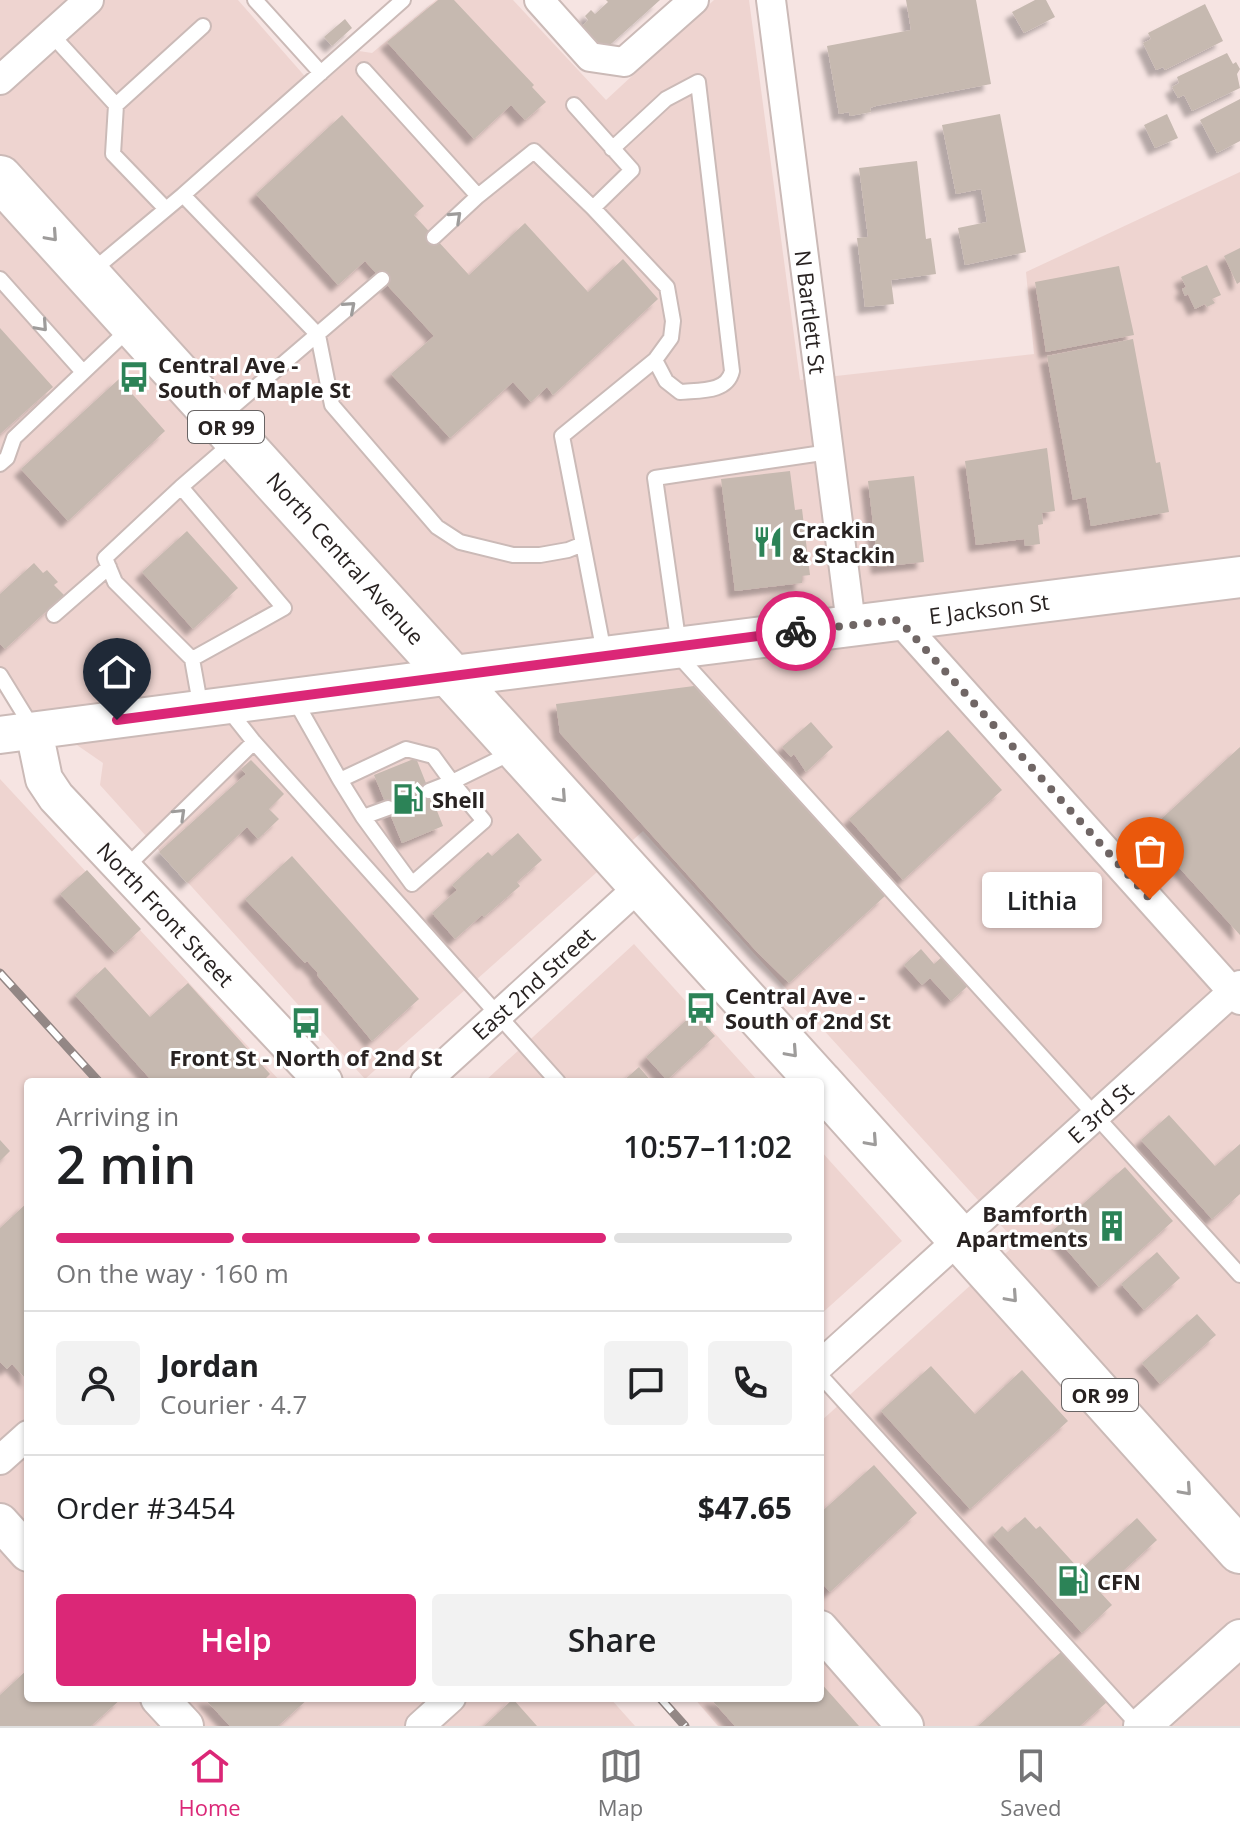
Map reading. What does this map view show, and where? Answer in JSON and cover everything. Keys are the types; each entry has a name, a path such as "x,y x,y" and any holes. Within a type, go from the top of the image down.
{"main road":[{"name":"North Central Avenue","path":"0,178 815,1078"},
{"name":"E Jackson St","path":"453,676 1240,577"},
{"name":"North Central Avenue","path":"824,1089 1240,1551"}],"street":[{"path":"539,0 590,57 624,62 694,0"},
{"name":"N Bartlett St","path":"771,0 851,624"},
{"path":"0,80 51,34 74,5"},
{"path":"899,620 1238,992"},
{"path":"17,733 453,676"},
{"name":"North Front Street","path":"17,733 56,797 320,1078"},
{"name":"East 2nd Street","path":"429,1078 641,885"},
{"name":"E 3rd St","path":"824,1361 1238,992"},
{"path":"0,1460 24,1439"},
{"path":"0,1522 24,1549"},
{"path":"824,1634 905,1726"},
{"path":"1140,1726 1240,1638"},
{"path":"163,1702 185,1726"},
{"path":"420,1726 447,1702"}],"lane":[{"path":"255,0 321,73"},
{"path":"88,275 403,0"},
{"path":"166,209 113,154 116,105 203,26"},
{"path":"51,34 116,105"},
{"path":"364,70 478,196"},
{"path":"612,149 666,99 698,82 732,371 726,384 680,392 666,381 655,360"},
{"path":"574,105 632,170 593,208"},
{"path":"434,237 534,151 667,287 673,321 671,338 655,360 562,436 605,656"},
{"path":"183,195 318,335 332,405 437,527 460,542 513,555 540,555 583,544"},
{"path":"0,279 83,372"},
{"path":"382,279 318,335 228,429 181,487 105,558 115,582 192,659 213,707 254,742 554,1078"},
{"path":"0,464 7,458 14,438 133,325"},
{"path":"829,452 655,478 675,647 1240,1275"},
{"path":"181,487 284,608 192,659"},
{"path":"54,615 109,567"},
{"path":"0,675 17,733"},
{"path":"293,697 340,780 363,817 412,884 484,821 433,756 406,749 340,780"},
{"path":"124,869 254,742"},
{"path":"429,791 519,749"},
{"path":"363,817 388,808"},
{"path":"363,862 384,846"},
{"path":"824,1379 1140,1726"}],"shaded area":[{"path":"0,0 238,0 316,89 359,51 372,53 436,0 513,0 606,100 714,0 749,0 800,380 1034,354 1026,272 1240,172 1240,1726 718,1726 697,1702 824,1702 824,1418 1017,1243 643,831 364,1078 100,785 103,763 0,692"},
{"path":"0,779 277,1078 24,1078 24,1702 614,1702 635,1726 0,1726"},
{"path":"634,944 755,1078 488,1078"},
{"path":"824,1154 902,1241 824,1311"}],"building":[{"path":"438,0 454,0 534,85 532,87 546,102 525,120 511,105 474,139 387,42"},
{"path":"606,0 660,0 602,52 580,28 588,20 585,16 591,10 595,14 608,2"},
{"path":"906,0 976,0 991,84 876,106 870,108 871,112 850,116 849,112 839,114 827,46 911,30"},
{"path":"1035,0 1046,0 1055,17 1024,33 1012,12"},
{"path":"1205,4 1223,41 1165,70 1163,67 1156,70 1143,43 1151,39 1148,33"},
{"path":"345,19 352,28 332,46 324,37"},
{"path":"1227,53 1240,69 1237,74 1240,88 1192,111 1184,95 1178,98 1172,87 1179,83 1177,77"},
{"path":"1240,99 1240,141 1217,153 1200,120"},
{"path":"1000,114 1026,252 965,265 958,228 987,222 981,189 956,194 942,125"},
{"path":"1167,114 1178,138 1155,148 1144,125"},
{"path":"342,115 424,206 414,215 469,275 525,223 588,292 623,259 658,299 553,395 547,387 531,402 513,382 450,438 391,374 434,336 365,261 338,285 256,194"},
{"path":"917,161 926,239 931,238 936,274 891,280 894,304 865,307 857,238 868,237 859,168"},
{"path":"1240,248 1240,282 1237,284 1224,256"},
{"path":"1207,265 1221,295 1212,299 1215,303 1195,309 1188,294 1185,296 1182,289 1186,287 1181,277"},
{"path":"1119,266 1134,335 1046,352 1035,282"},
{"path":"0,328 53,387 0,434"},
{"path":"1133,339 1156,463 1160,462 1169,512 1091,526 1086,497 1073,500 1047,356"},
{"path":"119,379 165,431 68,521 21,469"},
{"path":"1047,448 1055,511 1042,513 1043,524 1038,525 1040,544 1025,546 1024,539 976,545 965,461"},
{"name":"Crackin & Stackin","path":"790,471 795,510 802,509 810,575 802,576 802,583 735,591 721,479"},
{"path":"914,476 924,562 878,567 868,481"},
{"path":"187,531 238,588 193,629 142,572"},
{"path":"34,563 43,573 47,570 58,582 54,585 64,595 5,649 0,644 0,594"},
{"path":"694,686 885,896 789,983 758,953 560,733 556,704"},
{"path":"811,722 833,747 806,772 794,754 791,757 782,747"},
{"path":"948,730 1002,790 903,880 849,819"},
{"path":"1240,747 1240,935 1147,832"},
{"name":"Shell","path":"416,758 443,826 402,843 374,775"},
{"path":"251,760 284,794 269,809 279,819 258,839 247,827 187,883 159,852 246,774 241,769"},
{"path":"518,833 542,860 517,882 520,886 455,939 432,913 457,890 452,885 488,852 492,856"},
{"path":"292,856 419,999 372,1041 318,973 245,899"},
{"path":"87,870 141,929 115,953 60,894"},
{"path":"921,949 934,964 944,955 970,984 951,1001 930,978 922,985 904,965"},
{"path":"105,967 150,1017 188,983 270,1074 266,1078 149,1078 75,995"},
{"path":"694,1013 715,1036 669,1078 665,1078 646,1057"},
{"path":"639,1067 649,1078 627,1078"},
{"path":"1169,1115 1215,1166 1240,1144 1240,1194 1212,1219 1141,1140"},
{"path":"0,1140 10,1151 0,1161"},
{"name":"Bamforth Apartments","path":"1125,1167 1173,1221 1099,1287 1051,1232"},
{"path":"24,1206 24,1377 12,1364 7,1369 0,1362 0,1228"},
{"path":"1157,1252 1180,1278 1144,1310 1121,1284"},
{"path":"1197,1314 1216,1335 1160,1384 1142,1363"},
{"path":"931,1366 975,1414 1022,1370 1068,1421 970,1509 881,1411"},
{"path":"874,1465 917,1513 830,1592 824,1585 824,1509"},
{"name":"CFN","path":"1025,1517 1036,1529 1040,1526 1080,1570 1137,1518 1157,1540 1100,1592 1112,1605 1082,1633 993,1535 1002,1526 1008,1532"},
{"path":"1061,1652 1107,1702 1080,1726 978,1726"},
{"path":"24,1673 24,1702 118,1702 91,1726 0,1726 0,1695"},
{"path":"824,1687 859,1726 735,1726 714,1702 824,1702"},
{"path":"208,1702 305,1702 278,1726 230,1726"},
{"path":"510,1702 516,1702 537,1726 484,1726"}],"railway":[{"path":"0,973 95,1078"},
{"path":"664,1702 685,1726"}],"way so far":[{"path":"796,631 899,620 1150,899"}],"place":[{"name":"Central Ave - South of Maple St","path":"134,377"},
{"name":"Crackin & Stackin","path":"768,542"},
{"name":"Shell","path":"408,799"},
{"name":"Lithia","path":"1150,899"},
{"name":"Central Ave - South of 2nd St","path":"701,1008"},
{"name":"Front St - North of 2nd St","path":"306,1023"},
{"name":"Bamforth Apartments","path":"1112,1226"},
{"name":"CFN","path":"1073,1581"}],"route":[{"path":"117,720 796,631"}]}
